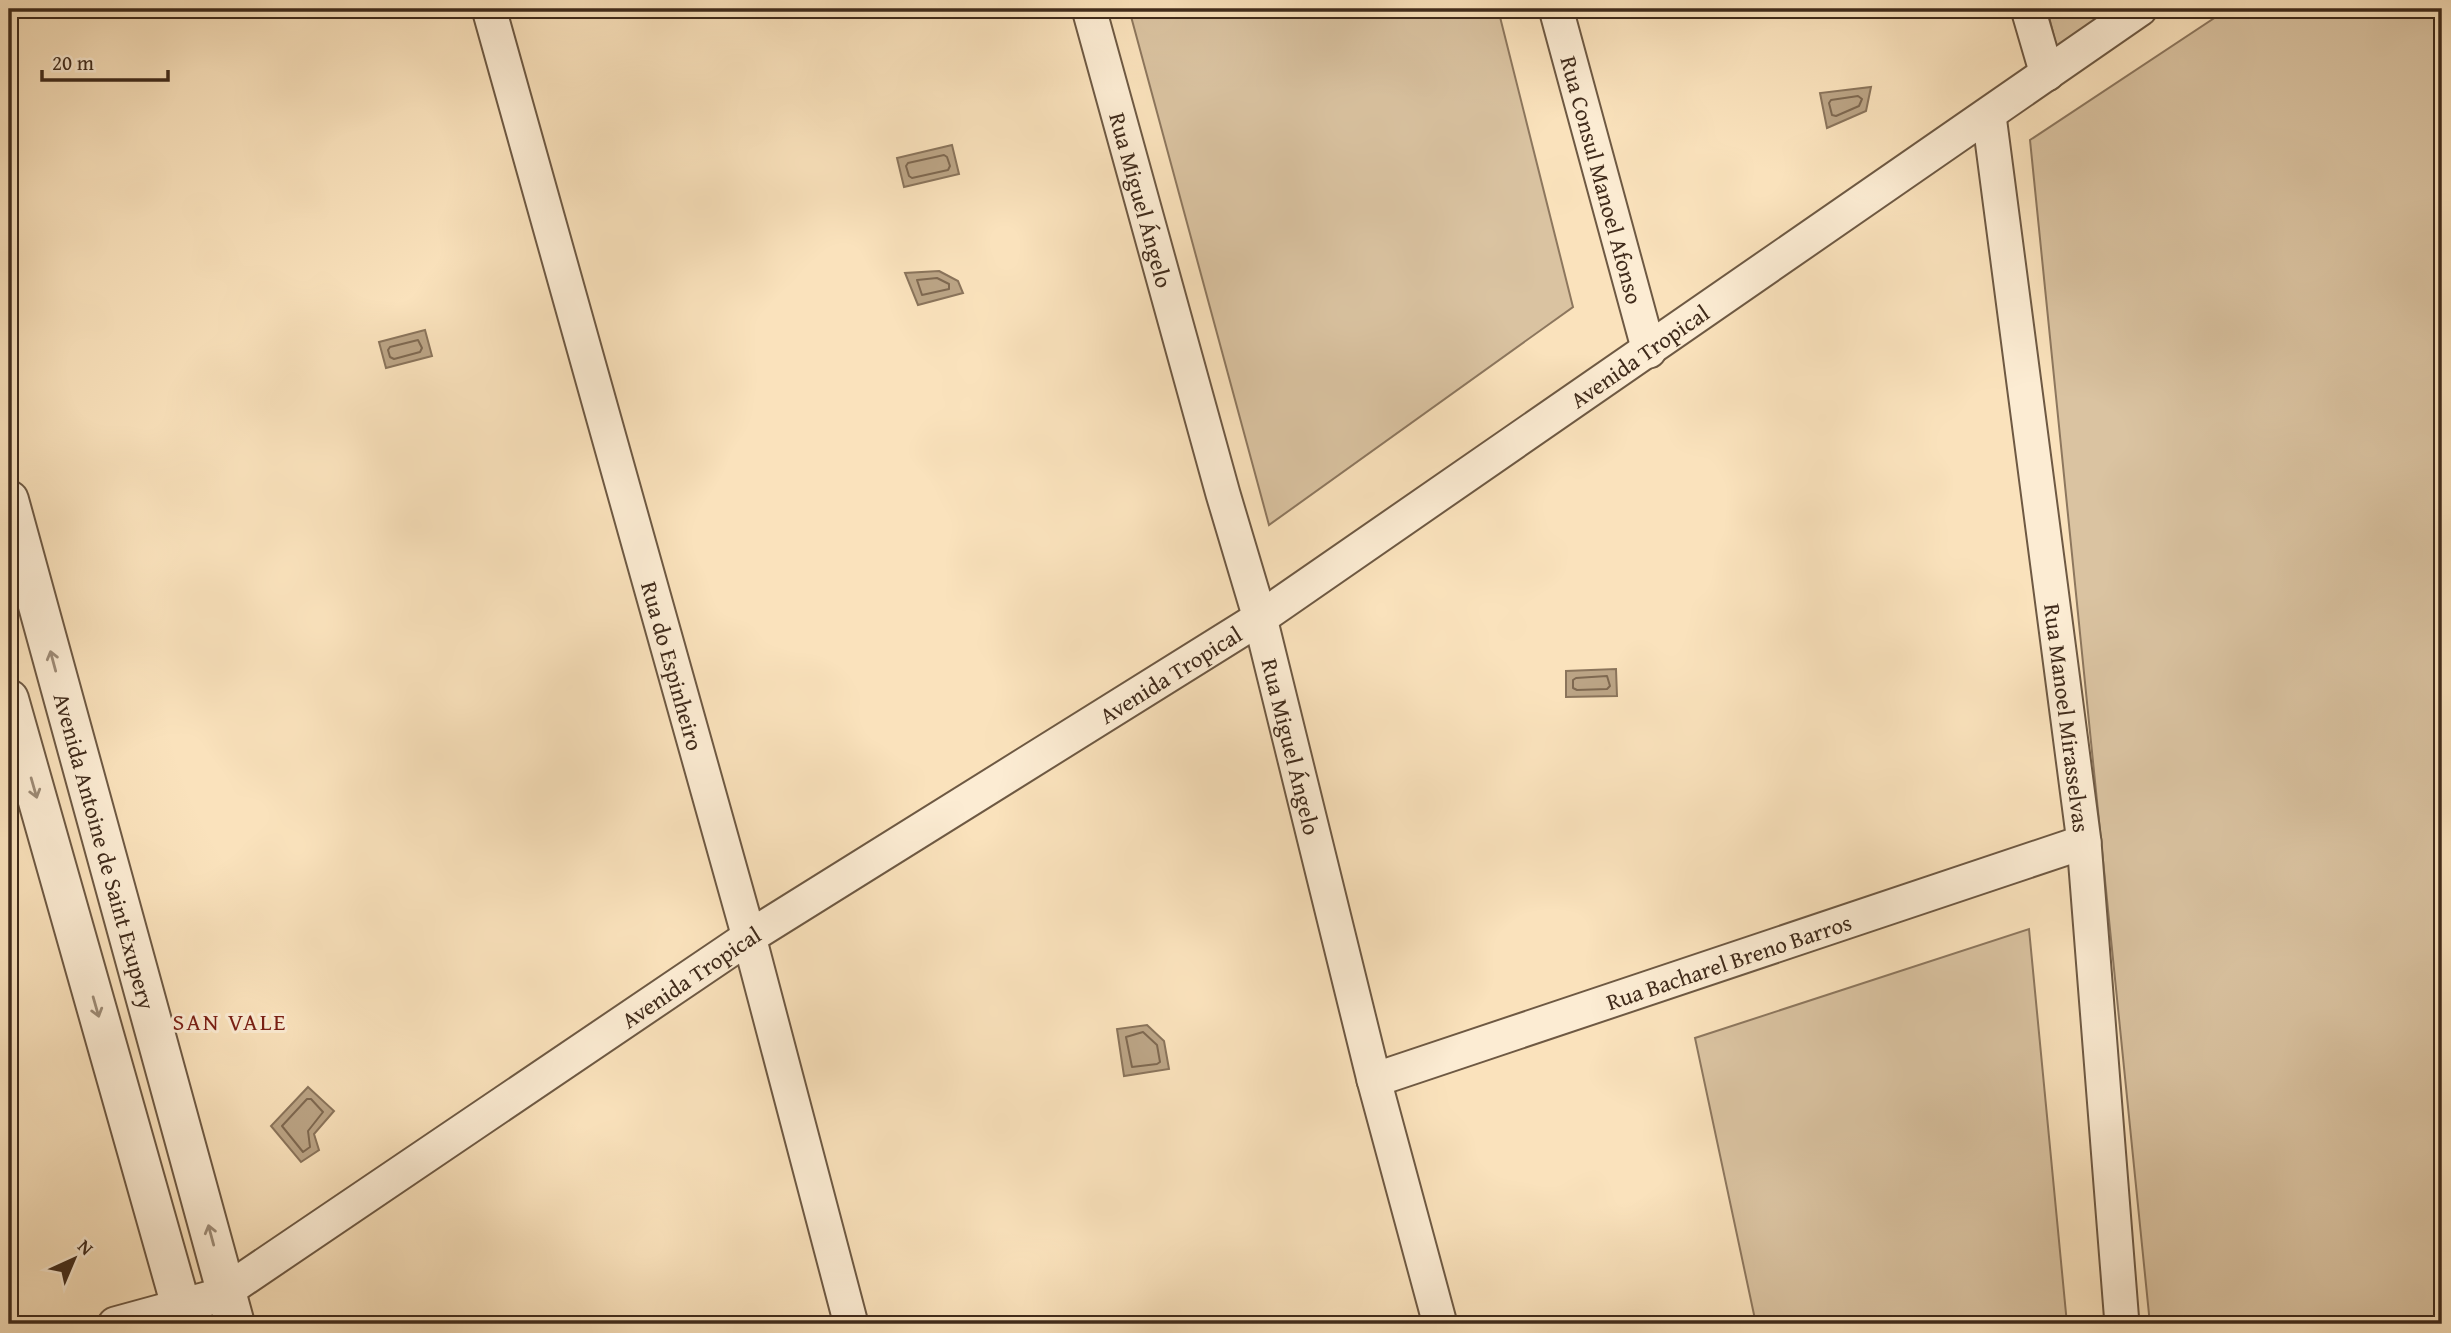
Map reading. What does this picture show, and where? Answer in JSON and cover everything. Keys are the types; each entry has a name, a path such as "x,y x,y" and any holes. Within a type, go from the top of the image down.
{"street":[{"name":"Rua do Espinheiro","path":"489,9 749,937 851,1324"},
{"name":"Rua Miguel Ángelo","path":"1089,9 1223,494 1260,618 1374,1080 1440,1324"},
{"name":"Rua Consul Manoel Afonso","path":"1556,9 1649,351"},
{"path":"2028,9 2047,74"},
{"name":"Avenida Tropical","path":"115,1324 183,1315 210,1298 230,1308 749,937 1260,618 2140,9"},
{"name":"Rua Manoel Mirasselvas","path":"1989,116 2084,842 2122,1324"},
{"name":"Avenida Antoine de Saint Exupery","path":"9,500 230,1308"},
{"path":"9,699 183,1315"},
{"name":"Rua Bacharel Breno Barros","path":"1374,1080 2084,842"}],"shaded area":[{"path":"1129,9 1498,9 1573,307 1269,525"},
{"path":"2047,9 2124,9 2060,60"},
{"path":"2228,9 2442,9 2442,1324 2150,1324 2030,140"},
{"path":"2029,929 2067,1324 1756,1324 1695,1038"}],"water":[{"path":"1871,87 1866,111 1827,128 1820,93"},
{"path":"952,145 959,174 904,187 897,158"},
{"path":"939,271 958,281 963,293 918,305 905,273"},
{"path":"425,330 432,356 386,368 379,342"},
{"path":"1616,669 1617,696 1566,697 1566,671"},
{"path":"1147,1025 1164,1041 1169,1069 1124,1076 1117,1029"},
{"path":"308,1087 334,1111 314,1134 319,1150 301,1162 271,1126"}],"district":[{"name":"SAN VALE","path":"230,1021"}]}
